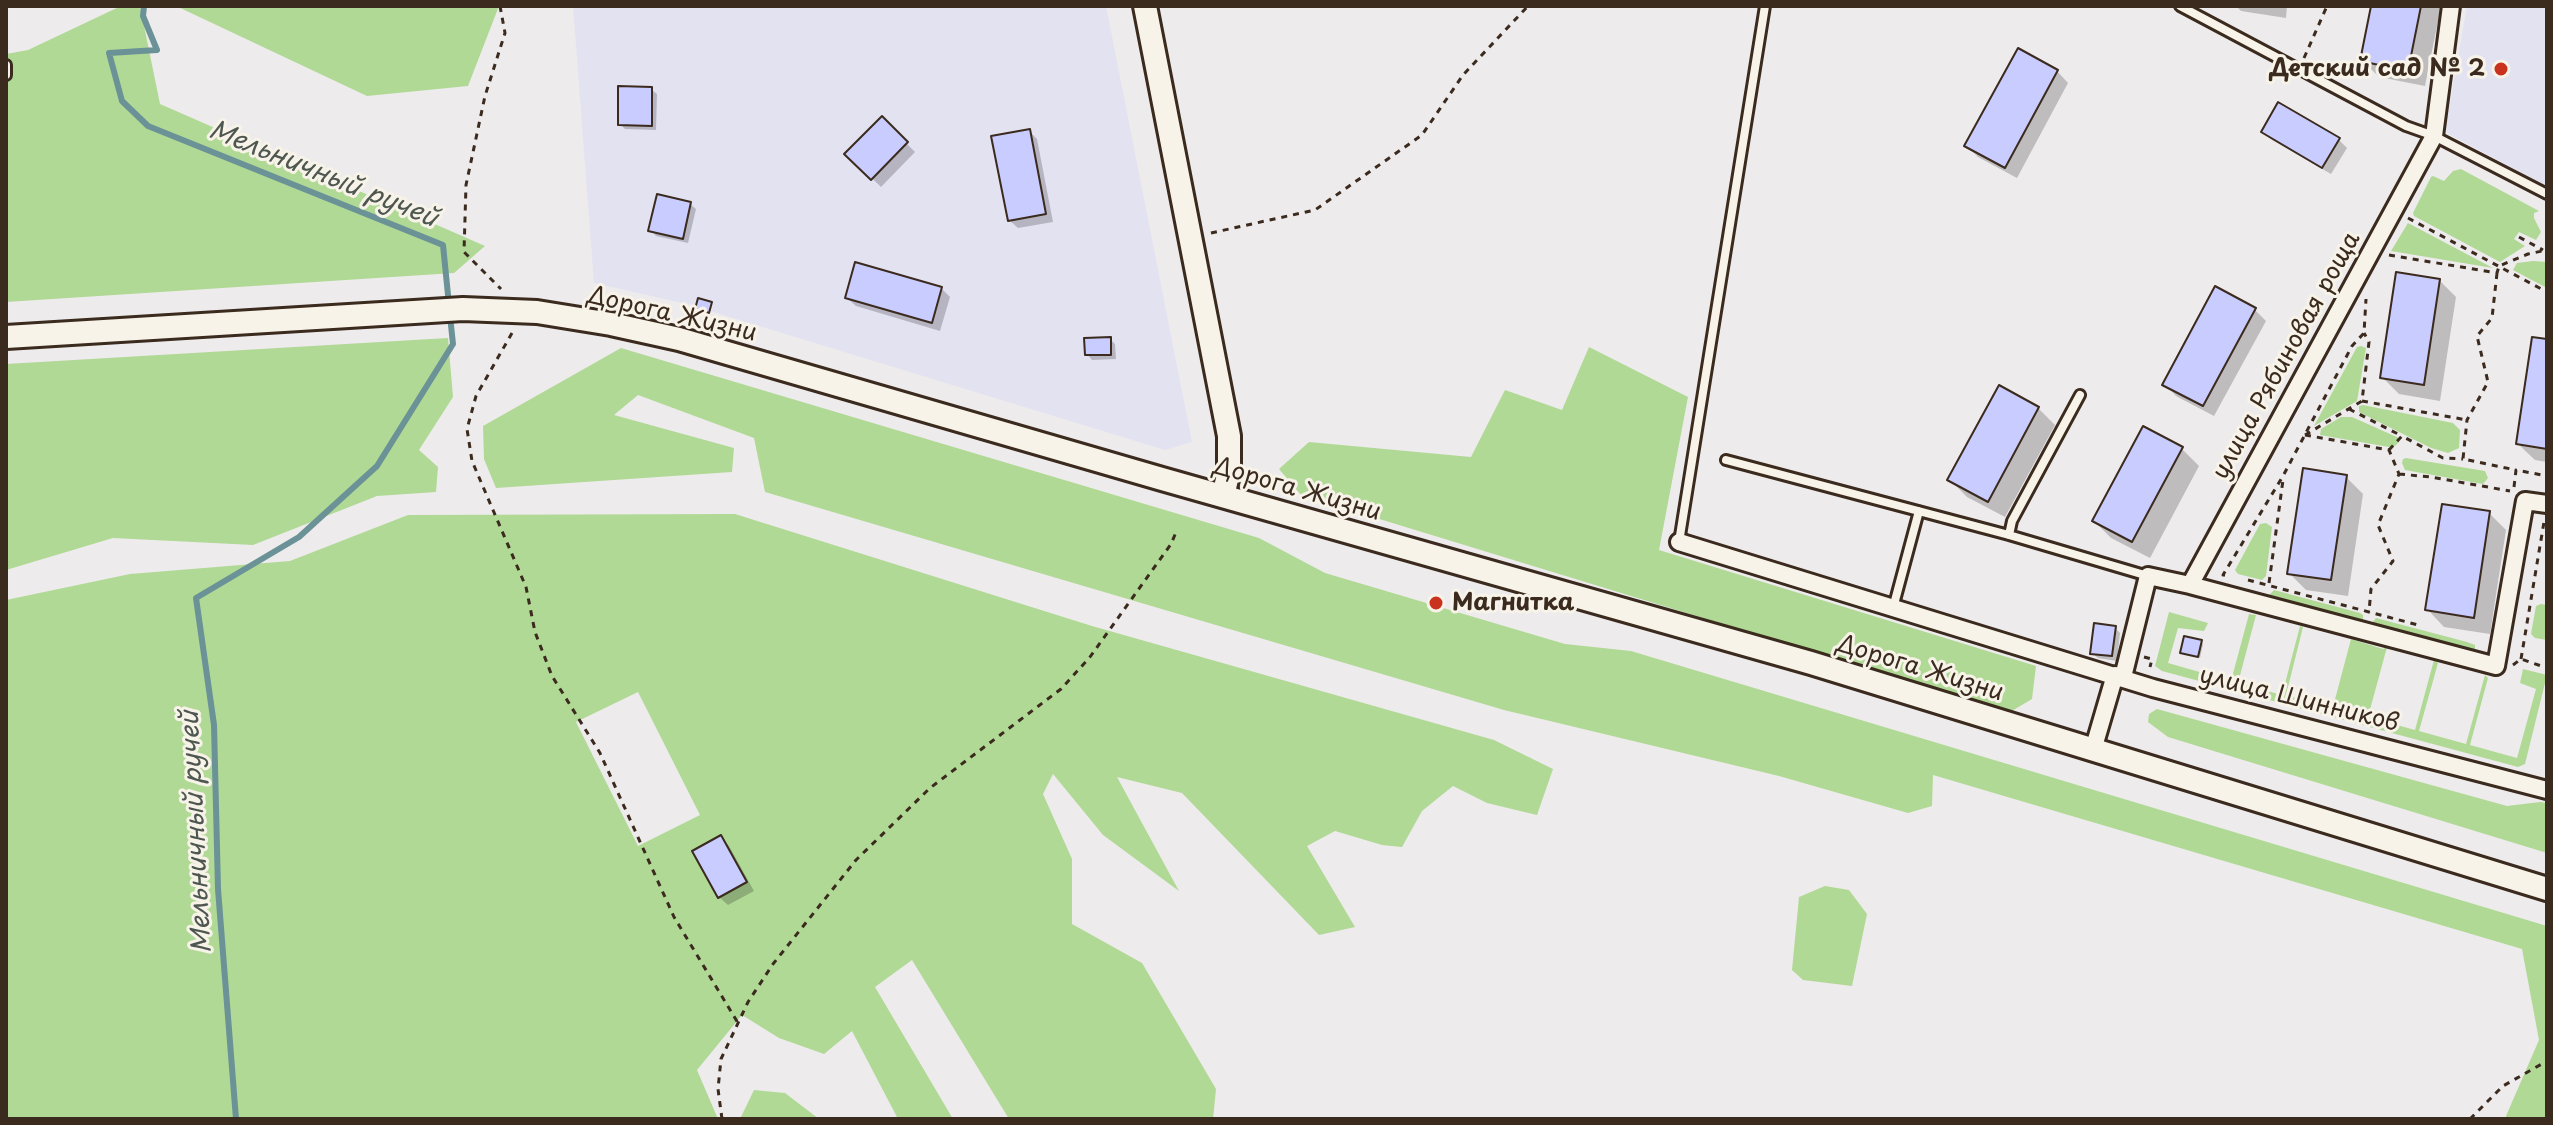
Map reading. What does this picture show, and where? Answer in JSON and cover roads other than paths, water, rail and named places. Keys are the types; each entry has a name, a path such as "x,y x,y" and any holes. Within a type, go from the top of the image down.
{"main road":[{"path":"1145,6 1229,436 1229,471 1223,496"},
{"name":"Дорога Жизни","path":"6,337 463,309 524,312 611,324 679,339 1811,663 2547,889"}],"street":[{"name":"улица Рябиновая роща","path":"2190,585 2434,136 2451,6"},
{"path":"2093,750 2119,676 2148,576 2496,666 2525,501 2546,508"},
{"name":"улица Шинников","path":"1679,542 2153,688 2547,790"}],"lane":[{"path":"1679,542 1765,6"},
{"path":"2180,6 2406,126 2434,136 2547,194"},
{"path":"6,65 6,75"},
{"path":"2009,535 2012,521 2080,395"},
{"path":"1726,460 2009,535 2148,576"},
{"path":"1893,609 1919,511"}],"waterway":[{"name":"Мельничный ручей","path":"144,6 143,16 157,50 109,53 122,101 148,126 443,245 449,305"},
{"name":"Мельничный ручей","path":"236,1119 218,889 214,725 196,598 299,537 377,466 453,344 450,316"}],"place":[{"name":"Детский сад № 2","path":"2501,69"},
{"name":"Магнитка","path":"1436,603"}]}
